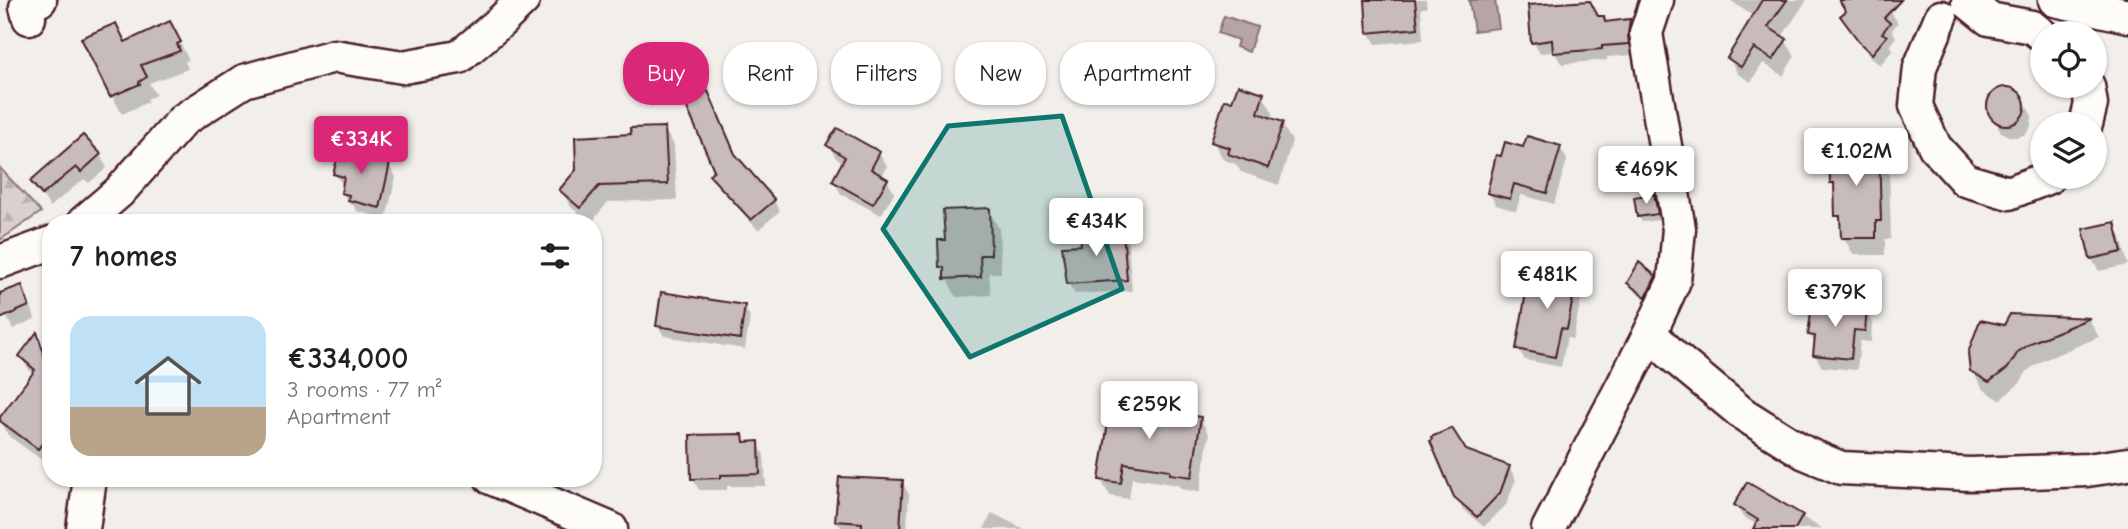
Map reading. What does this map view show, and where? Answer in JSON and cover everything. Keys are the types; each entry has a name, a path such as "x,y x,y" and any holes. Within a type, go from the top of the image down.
{"street":[{"path":"93,214 119,192 183,120 244,81 334,56 403,67 459,57 523,0"},
{"path":"1548,529 1650,333 1674,281 1679,229 1646,33 1657,0"},
{"path":"2055,0 2128,16"},
{"path":"2030,27 1989,19 1952,5 1920,67 1916,106 1936,147 1965,180 2009,193 2030,185"},
{"path":"0,262 42,246"},
{"path":"1650,333 1673,356 1743,414 1805,453 1841,468 1970,474 2087,471 2128,464"},
{"path":"83,529 89,487"},
{"path":"512,487 611,529"}],"highlighted area":[{"path":"1062,116 1122,289 970,357 883,229 948,126"}],"green space":[{"path":"0,168 41,212 0,240"}],"shaded area":[{"path":"1469,0 1495,0 1499,28 1474,31"},
{"path":"1224,16 1257,27 1249,52 1236,47 1238,40 1218,33"}],"building":[{"path":"1365,0 1415,0 1418,28 1367,33"},
{"path":"1762,0 1787,0 1768,27 1787,39 1773,60 1754,48 1741,67 1727,58"},
{"path":"1839,0 1901,0 1884,18 1890,23 1882,33 1887,36 1872,54 1840,16 1846,11"},
{"path":"1590,1 1598,16 1604,16 1605,22 1630,19 1629,44 1553,53 1552,40 1531,43 1528,5"},
{"path":"170,21 181,42 177,44 180,51 141,65 147,77 139,82 140,84 110,97 81,38 116,23 125,42"},
{"path":"1238,85 1264,93 1258,113 1283,122 1268,168 1228,154 1230,148 1211,142 1224,100 1232,101"},
{"path":"2006,87 2020,92 2025,106 2020,120 2006,125 1992,120 1987,106 1992,92"},
{"path":"709,93 735,154 775,200 751,220 709,175 714,170 686,105 709,105"},
{"path":"665,127 668,184 599,186 580,208 559,190 576,170 575,137 631,134 630,128"},
{"path":"837,128 880,152 871,169 888,179 873,204 832,181 845,157 826,145"},
{"path":"83,135 101,154 81,172 76,167 42,195 30,181"},
{"path":"1527,136 1561,146 1547,193 1514,184 1510,199 1487,193 1496,155 1501,156 1505,142 1523,147"},
{"path":"342,142 365,148 362,156 390,163 380,208 348,200 349,195 341,193 344,177 333,174"},
{"path":"1879,144 1881,221 1876,221 1876,238 1841,238 1840,216 1835,216 1834,183 1830,183 1829,145"},
{"path":"1654,194 1658,214 1637,217 1634,197"},
{"path":"990,208 991,255 980,255 981,277 944,279 944,267 939,267 938,240 945,240 943,210"},
{"path":"2115,222 2122,252 2090,259 2083,229"},
{"path":"1123,230 1127,280 1067,284 1062,246 1081,245 1080,233"},
{"path":"1556,262 1579,266 1567,329 1561,328 1555,357 1516,349 1529,276 1553,281"},
{"path":"1639,262 1656,276 1646,297 1627,283"},
{"path":"22,285 29,306 0,319 0,293"},
{"path":"661,292 745,305 740,339 656,326"},
{"path":"1812,304 1867,309 1865,331 1854,330 1851,359 1813,355 1815,336 1808,335"},
{"path":"2010,314 2090,318 2033,342 2018,352 2008,368 1989,382 1970,371 1968,353 1980,320 2004,325"},
{"path":"37,332 42,348 42,444 38,449 0,421 0,417 35,370 19,356"},
{"path":"1111,403 1201,417 1192,477 1170,474 1170,470 1124,463 1121,483 1099,480"},
{"path":"1452,428 1466,450 1510,466 1500,493 1477,517 1454,497 1430,441 1431,437"},
{"path":"743,434 744,442 759,441 760,474 691,479 690,435"},
{"path":"839,477 903,480 900,529 862,529 862,523 835,521"},
{"path":"1747,482 1803,515 1795,529 1753,529 1758,520 1734,505"}]}
